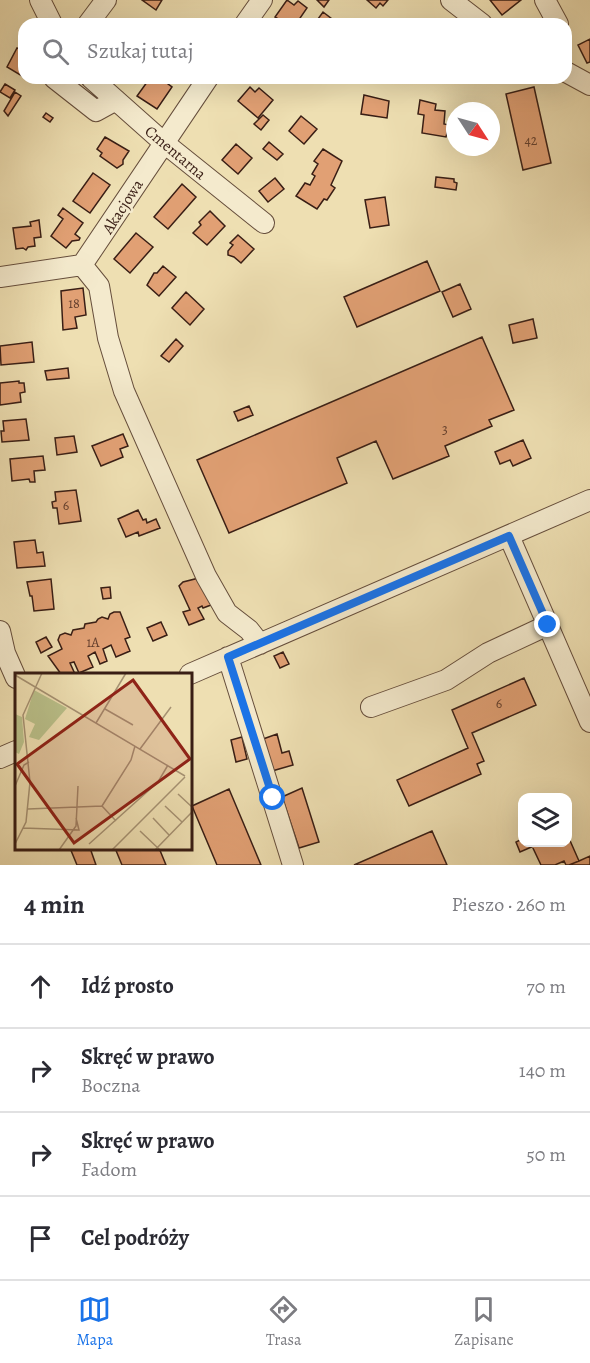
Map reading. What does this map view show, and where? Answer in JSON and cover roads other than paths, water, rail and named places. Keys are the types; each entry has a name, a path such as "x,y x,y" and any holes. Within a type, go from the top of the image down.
{"street":[{"path":"40,0 49,18"},
{"path":"92,18 106,0"},
{"path":"249,18 262,0"},
{"path":"451,0 474,18"},
{"path":"545,0 555,18"},
{"path":"572,75 590,85"},
{"path":"62,84 96,111 116,100"},
{"name":"Cmentarna","path":"98,84 163,142 264,223"},
{"name":"Akacjowa","path":"82,266 204,84"},
{"path":"0,277 82,266 99,286 108,339 124,391 206,576 227,613 249,630 260,644"},
{"path":"192,674 590,501"},
{"path":"509,536 590,722"},
{"path":"371,706 446,680 488,653 548,625"},
{"path":"0,631 5,653 15,676"},
{"path":"228,657 293,865"},
{"path":"0,758 15,751"}]}
